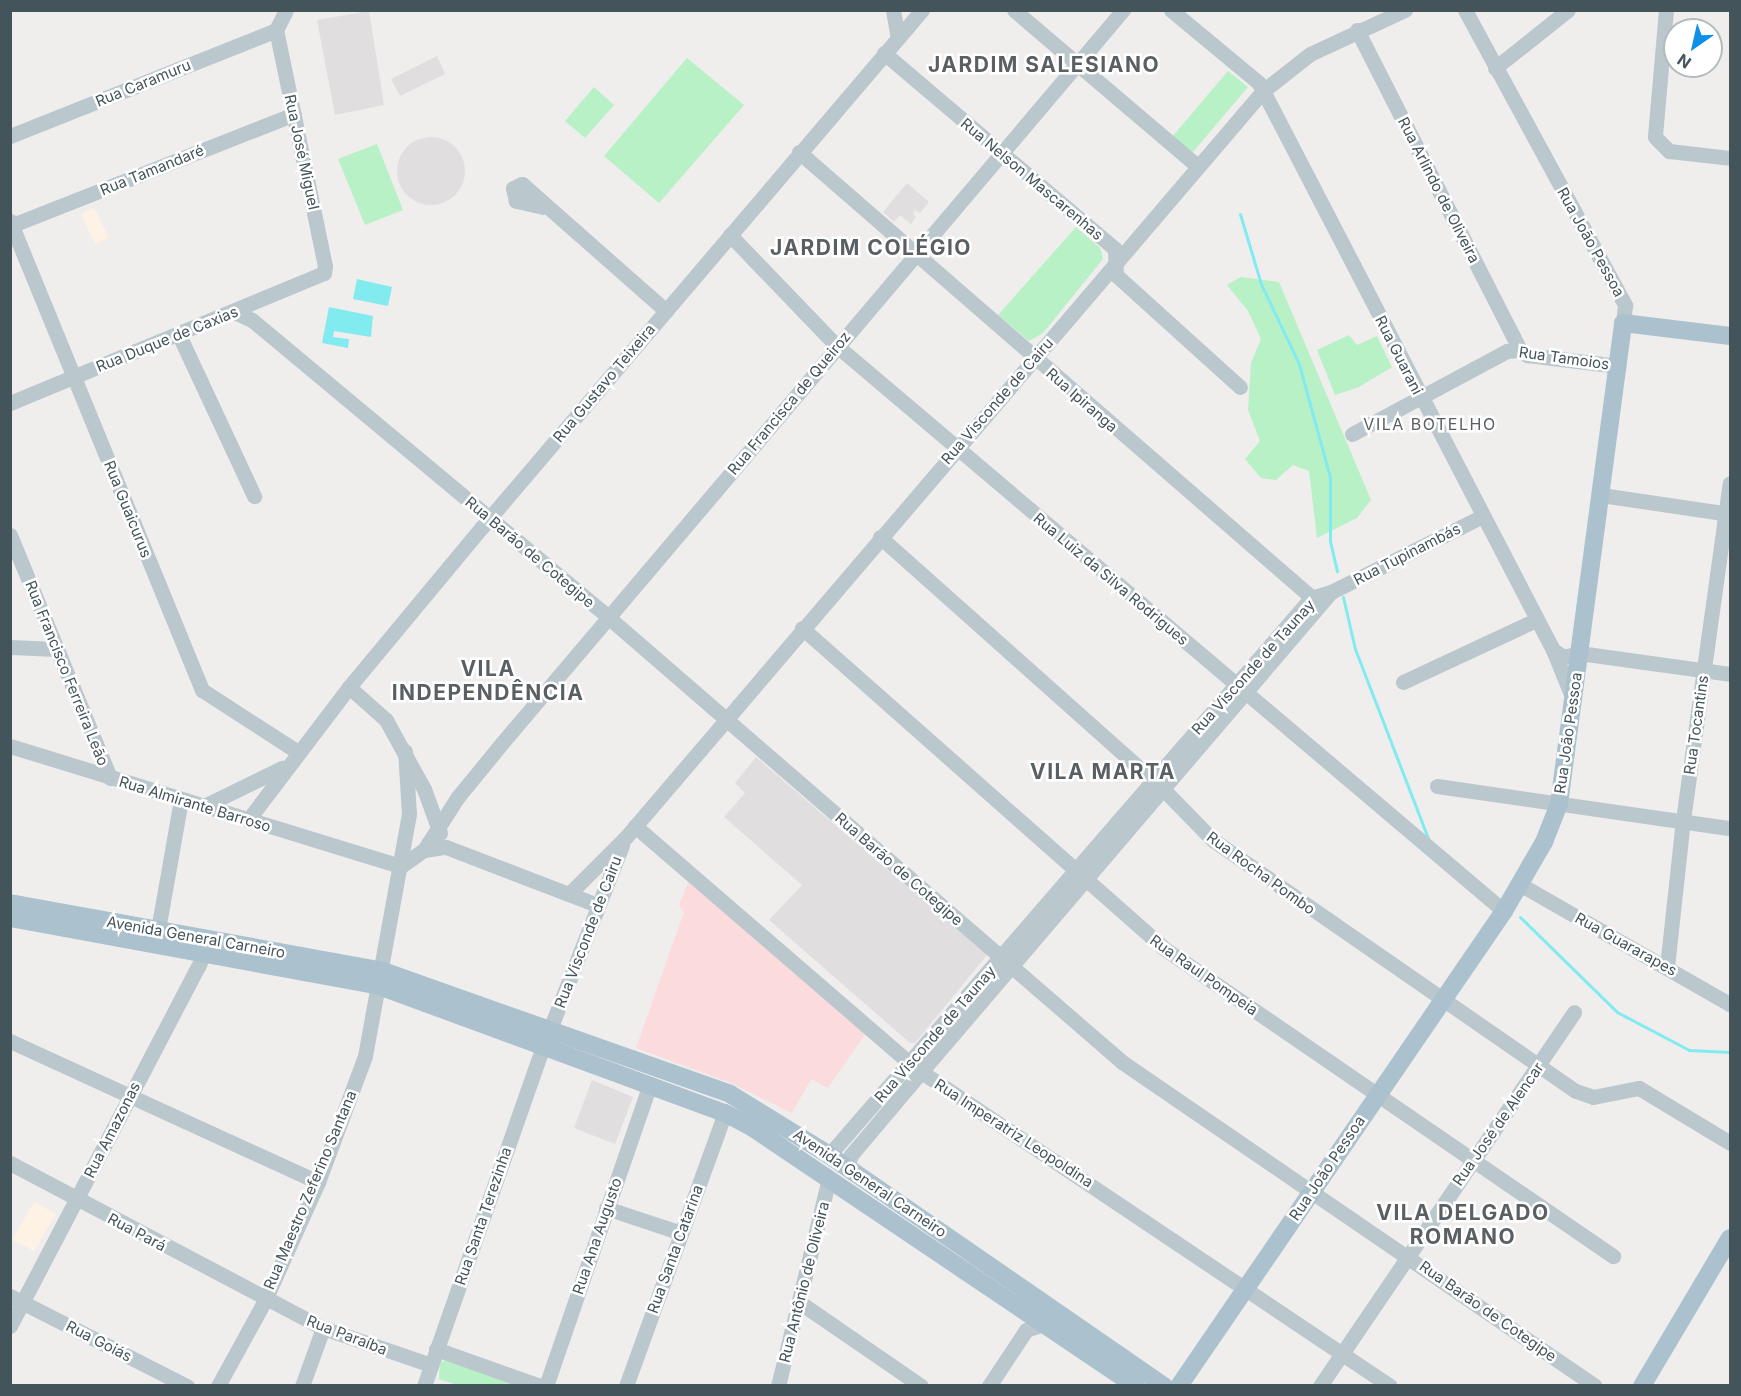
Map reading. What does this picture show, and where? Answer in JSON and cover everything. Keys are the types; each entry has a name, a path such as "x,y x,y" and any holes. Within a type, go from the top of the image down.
{"main road":[{"path":"1623,323 1731,336"},
{"name":"Rua João Pessoa","path":"1179,1386 1521,885 1559,804 1623,323"},
{"name":"Avenida General Carneiro","path":"10,903 192,936 381,979 550,1028 730,1094 847,1167 1164,1386"},
{"name":"Avenida General Carneiro","path":"10,918 203,956 381,979 543,1047 725,1113 829,1179 1135,1386"},
{"path":"1642,1386 1731,1238"}],"street":[{"path":"276,30 286,10"},
{"path":"893,10 898,38"},
{"name":"Rua Gustavo Teixeira","path":"241,817 295,757 349,687 490,518 922,10"},
{"path":"1014,10 1197,166"},
{"name":"Rua Francisca de Queiroz","path":"439,829 457,798 608,617 1000,152 1123,10"},
{"name":"Rua Guarani","path":"1171,10 1258,83 1553,650 1573,699"},
{"name":"Rua Visconde de Cairu","path":"569,894 630,831 1197,166 1263,92 1310,54 1357,30 1405,10"},
{"name":"Rua João Pessoa","path":"1465,10 1625,305 1623,323"},
{"path":"1495,68 1568,10"},
{"path":"1666,10 1653,131 1659,143 1669,151 1731,158"},
{"name":"Rua José Miguel","path":"276,30 325,266 324,273"},
{"name":"Rua Caramuru","path":"10,136 276,30"},
{"name":"Rua Arlindo de Oliveira","path":"1357,30 1520,350"},
{"name":"Rua Nelson Mascarenhas","path":"884,53 1115,249 1116,275 1239,387"},
{"name":"Rua Tamandaré","path":"11,224 294,114"},
{"name":"Rua Ipiranga","path":"799,152 1316,603"},
{"path":"543,207 666,310"},
{"name":"Rua Guaicurus","path":"11,224 202,690 295,757"},
{"name":"Rua Luiz da Silva Rodrigues","path":"730,235 837,346 1504,911"},
{"name":"Rua Duque de Caxias","path":"10,403 179,335 324,273"},
{"name":"Rua Barão de Cotegipe","path":"234,312 252,320 608,617 1122,1062 1595,1386"},
{"path":"179,335 254,496"},
{"name":"Rua Tamoios","path":"1352,434 1507,351 1520,350 1527,355 1618,366"},
{"name":"Rua Tocantins","path":"1667,967 1683,820 1703,670 1729,514 1731,483"},
{"path":"1601,495 1729,514"},
{"name":"Rua Tupinambás","path":"1331,592 1483,516"},
{"name":"Rua Francisco Ferreira Leão","path":"10,535 110,778"},
{"name":"Rua Rocha Pombo","path":"880,537 1159,785 1213,840 1538,1066 1593,1097 1626,1088 1639,1088 1731,1143"},
{"name":"Rua Visconde de Taunay","path":"829,1155 915,1067 1316,603 1331,592"},
{"path":"1402,682 1536,620"},
{"name":"Rua Raul Pompeia","path":"802,628 1162,947 1612,1256"},
{"path":"10,647 56,649"},
{"path":"1553,650 1564,657 1579,653 1731,674"},
{"path":"349,687 386,720 405,751 433,810 446,847"},
{"name":"Rua Almirante Barroso","path":"10,746 380,860 402,859"},
{"path":"405,751 409,814 406,831 412,844 424,850"},
{"name":"Rua Gustavo Teixeira","path":"206,805 246,788 295,757"},
{"path":"1437,786 1731,828"},
{"path":"241,817 246,788"},
{"path":"158,930 181,798"},
{"name":"Rua Francisca de Queiroz","path":"433,810 457,798"},
{"path":"409,814 420,806 433,810"},
{"path":"424,850 439,829"},
{"name":"Rua Maestro Zeferino Santana","path":"218,1386 265,1300 318,1182 365,1056 381,979 406,831"},
{"name":"Rua Visconde de Cairu","path":"550,1028 597,905 630,831"},
{"name":"Rua Imperatriz Leopoldina","path":"630,831 915,1067 1390,1386"},
{"path":"402,859 424,850 446,847 597,905"},
{"name":"Rua Guararapes","path":"1521,885 1731,1004"},
{"path":"192,936 203,956"},
{"name":"Rua Amazonas","path":"10,1326 17,1300 76,1200 203,956"},
{"name":"Rua José de Alencar","path":"1320,1386 1574,1012"},
{"path":"543,1047 550,1028"},
{"path":"10,1041 318,1182"},
{"name":"Rua Santa Terezinha","path":"429,1384 430,1365 543,1047"},
{"name":"Rua Visconde de Taunay","path":"847,1167 852,1154 915,1067"},
{"name":"Rua Ana Augusto","path":"546,1386 649,1087"},
{"name":"Rua Santa Catarina","path":"626,1386 725,1113"},
{"name":"Rua Pará","path":"10,1163 265,1300"},
{"name":"Rua Antônio de Oliveira","path":"778,1386 829,1179"},
{"path":"606,1208 681,1233"},
{"name":"Rua Goiás","path":"17,1300 187,1386"},
{"name":"Rua Paraíba","path":"265,1300 323,1328 430,1365"},
{"path":"799,1302 921,1386"},
{"path":"989,1386 1026,1330 1044,1324"},
{"path":"302,1386 323,1328"},
{"path":"436,1349 540,1386"}],"shaded area":[{"path":"369,11 384,105 335,115 317,20"},
{"path":"437,56 445,74 400,96 391,79"},
{"path":"431,137 444,140 455,147 462,158 465,171 462,184 455,195 444,202 431,205 418,202 407,195 400,184 397,171 400,158 407,147 418,140"},
{"path":"907,183 929,202 920,213 915,210 913,214 916,217 911,224 900,215 894,222 883,212"},
{"path":"94,208 109,238 95,244 81,214"},
{"path":"756,757 987,955 915,1043 910,1043 769,920 802,885 724,817 745,793 735,783"},
{"path":"690,878 866,1033 828,1088 811,1079 792,1113 731,1083 636,1048 684,912 679,905"},
{"path":"592,1080 633,1097 615,1144 574,1128"},
{"path":"34,1202 56,1214 34,1251 12,1240"}],"green space":[{"path":"687,58 744,105 659,203 604,156"},
{"path":"1228,71 1248,87 1193,152 1172,137"},
{"path":"594,87 614,105 585,138 565,121"},
{"path":"377,144 403,210 365,225 338,159"},
{"path":"1076,227 1100,248 1103,259 1043,333 1029,341 998,315"},
{"path":"1241,277 1279,282 1371,500 1357,518 1317,538 1309,471 1293,465 1276,480 1261,478 1245,459 1260,441 1248,410 1251,363 1261,339 1248,311 1227,285"},
{"path":"1349,335 1357,345 1377,336 1392,367 1359,387 1335,395 1317,350"},
{"path":"445,1360 513,1385 457,1385 439,1379 440,1363"}],"water":[{"path":"357,279 392,287 388,306 353,299"},
{"path":"329,307 373,316 371,337 334,331 333,337 349,339 348,348 322,343"}],"waterway":[{"path":"1240,214 1261,284 1299,364 1330,477 1330,541 1337,571"},
{"path":"1343,597 1355,649 1428,838"},
{"path":"1520,917 1617,1012 1689,1050 1730,1052"}],"district":[{"name":"JARDIM SALESIANO","path":"1044,65"},
{"name":"JARDIM COLÉGIO","path":"871,248"},
{"name":"VILA BOTELHO","path":"1430,424"},
{"name":"VILA INDEPENDÊNCIA","path":"488,681"},
{"name":"VILA MARTA","path":"1103,772"},
{"name":"VILA DELGADO ROMANO","path":"1463,1225"}]}
